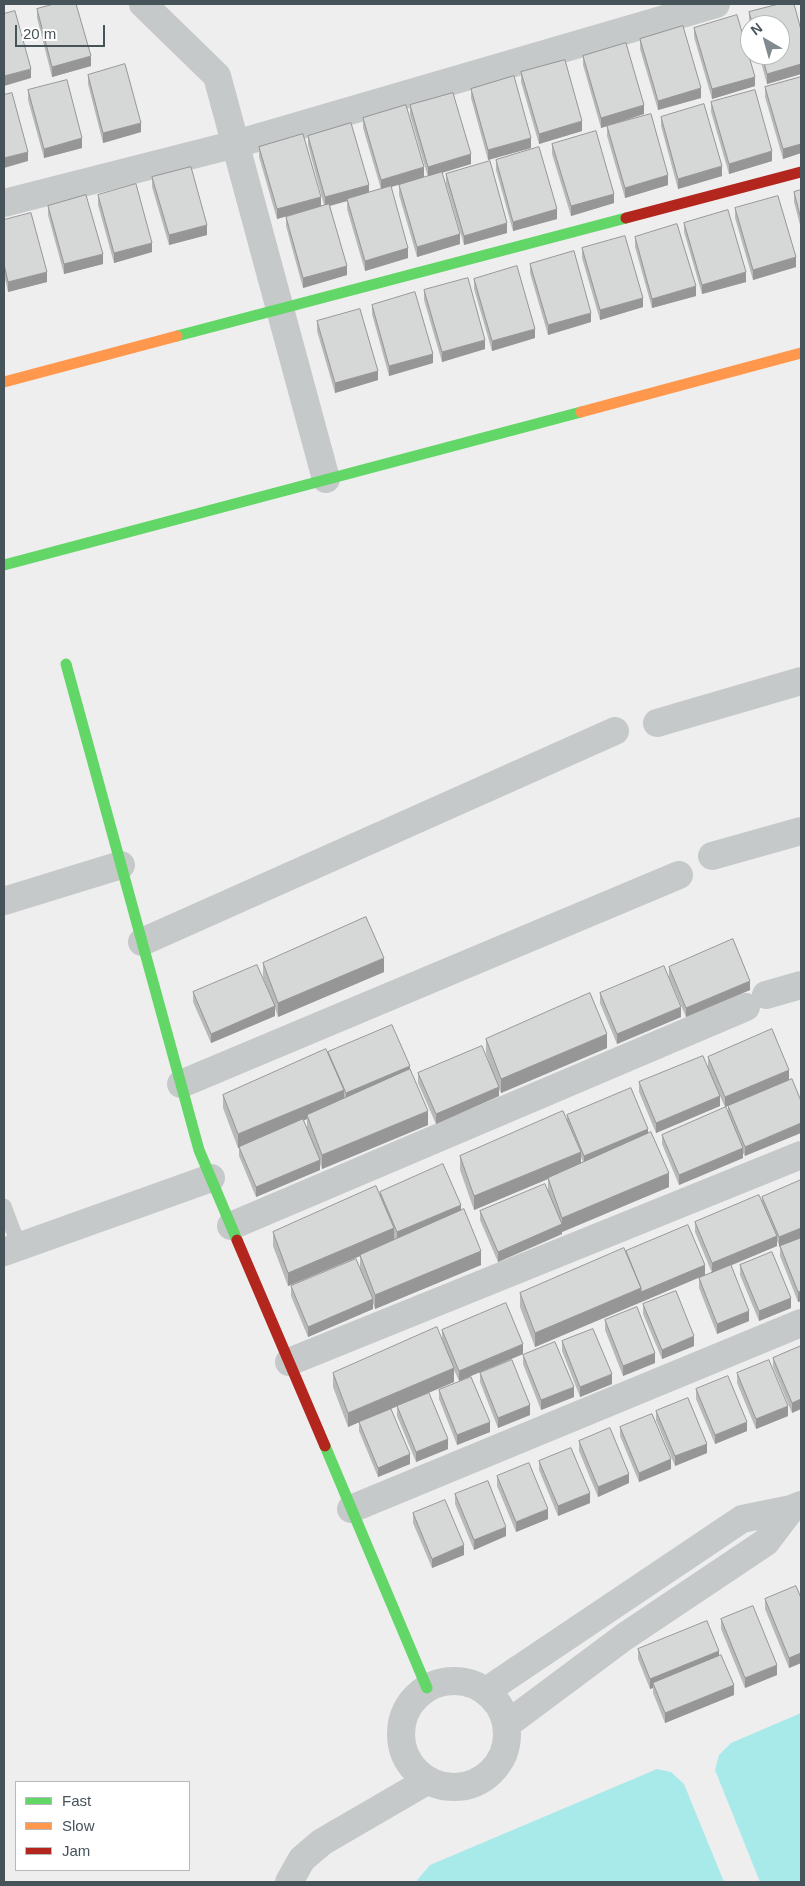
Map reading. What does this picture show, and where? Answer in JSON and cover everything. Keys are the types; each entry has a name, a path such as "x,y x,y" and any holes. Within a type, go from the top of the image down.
{"street":[{"path":"143,4 217,76 326,479"},
{"path":"4,203 236,144 716,4"},
{"path":"4,382 801,172"},
{"path":"4,565 801,352"},
{"path":"66,664 199,1150 427,1688"},
{"path":"657,723 801,681"},
{"path":"142,942 615,731"},
{"path":"712,856 801,831"},
{"path":"4,901 121,865"},
{"path":"181,1084 679,875"},
{"path":"231,1226 756,1001 801,985"},
{"path":"288,1362 801,1155"},
{"path":"11,1249 210,1178"},
{"path":"351,1509 801,1323"},
{"path":"486,1692 742,1519 796,1507"},
{"path":"506,1725 624,1637 766,1542 796,1507"},
{"path":"606,1610 624,1637"},
{"path":"445,1682 466,1682 486,1692 496,1701 506,1725 505,1749 493,1770 474,1784 450,1788 427,1781 411,1766 401,1747 401,1725 409,1705 427,1688 445,1682"},
{"path":"289,1882 302,1859 322,1842 427,1781"}],"lane":[{"path":"4,1206 11,1249"}],"water":[{"path":"801,1713 801,1882 760,1882 715,1770 719,1755 731,1743"},
{"path":"657,1769 671,1772 684,1784 724,1882 417,1882 430,1865"}],"building":[{"path":"54,4 76,4 91,56 52,67 37,9"},
{"path":"779,4 794,4 801,30 801,64 767,74 765,65 790,65 790,15 750,15 749,12"},
{"path":"15,11 31,69 4,76 4,14"},
{"path":"737,15 740,25 740,65 752,65 755,77 712,89 694,28"},
{"path":"683,26 701,88 658,101 640,39"},
{"path":"626,43 644,105 601,118 583,56"},
{"path":"565,60 582,121 539,134 521,72"},
{"path":"125,64 141,123 103,133 88,75"},
{"path":"514,76 531,138 488,150 471,89"},
{"path":"801,77 801,144 783,149 765,87"},
{"path":"67,80 82,138 44,149 28,90"},
{"path":"755,90 772,151 729,164 711,102"},
{"path":"12,93 28,152 4,158 4,95"},
{"path":"453,93 471,154 428,167 410,105"},
{"path":"704,104 722,166 678,179 661,117"},
{"path":"406,105 424,167 381,180 363,118"},
{"path":"651,114 668,175 625,188 607,126"},
{"path":"351,123 369,185 325,197 308,136"},
{"path":"596,131 614,194 571,206 552,144"},
{"path":"303,134 321,197 277,209 259,147"},
{"path":"539,147 557,209 513,222 496,160"},
{"path":"490,161 507,223 464,236 446,174"},
{"path":"191,167 207,225 169,235 152,177"},
{"path":"442,172 460,234 417,247 399,185"},
{"path":"136,184 152,243 114,253 98,195"},
{"path":"391,186 408,248 365,261 347,199"},
{"path":"801,190 801,219 794,192"},
{"path":"86,195 103,254 64,264 48,206"},
{"path":"778,196 796,257 753,270 735,208"},
{"path":"329,204 347,266 303,278 286,217"},
{"path":"728,210 746,272 702,285 684,223"},
{"path":"31,213 47,272 8,282 4,264 4,220"},
{"path":"677,224 696,286 652,299 635,237"},
{"path":"625,236 643,298 600,310 582,248"},
{"path":"574,251 591,313 548,325 530,264"},
{"path":"517,266 535,329 492,341 474,279"},
{"path":"468,278 485,340 442,352 424,290"},
{"path":"415,292 433,354 389,366 372,305"},
{"path":"360,309 378,371 335,383 317,321"},
{"path":"366,917 384,958 278,1003 263,963"},
{"path":"733,939 750,981 686,1008 669,967"},
{"path":"257,965 275,1006 211,1034 193,992"},
{"path":"664,966 681,1007 617,1034 600,993"},
{"path":"590,993 607,1034 501,1079 486,1039"},
{"path":"392,1025 410,1066 346,1093 328,1052"},
{"path":"772,1029 789,1070 725,1097 708,1057"},
{"path":"482,1046 499,1087 436,1114 418,1073"},
{"path":"326,1049 344,1090 238,1134 223,1095"},
{"path":"703,1056 720,1096 656,1123 639,1082"},
{"path":"410,1069 428,1111 322,1155 307,1115"},
{"path":"792,1079 801,1101 801,1123 745,1147 728,1106"},
{"path":"631,1088 648,1129 584,1156 567,1115"},
{"path":"726,1107 743,1148 679,1175 662,1135"},
{"path":"563,1111 581,1152 474,1196 460,1156"},
{"path":"303,1119 320,1160 256,1187 239,1147"},
{"path":"651,1132 669,1173 562,1218 548,1178"},
{"path":"443,1164 461,1205 397,1232 380,1192"},
{"path":"801,1180 801,1228 779,1237 762,1197"},
{"path":"545,1184 562,1224 498,1252 480,1211"},
{"path":"376,1186 394,1228 288,1273 273,1232"},
{"path":"759,1195 777,1236 712,1263 695,1222"},
{"path":"464,1209 481,1251 375,1295 360,1255"},
{"path":"688,1225 705,1265 641,1292 626,1251"},
{"path":"801,1238 801,1291 798,1292 780,1246"},
{"path":"624,1248 641,1288 535,1333 520,1293"},
{"path":"772,1252 791,1298 759,1311 740,1265"},
{"path":"356,1259 373,1299 308,1327 291,1286"},
{"path":"731,1265 749,1311 717,1324 699,1278"},
{"path":"676,1291 694,1336 662,1350 643,1304"},
{"path":"506,1303 523,1344 459,1371 442,1330"},
{"path":"637,1307 655,1353 623,1366 605,1320"},
{"path":"437,1327 454,1368 348,1413 333,1373"},
{"path":"593,1329 612,1374 580,1387 562,1341"},
{"path":"555,1342 574,1387 541,1400 523,1355"},
{"path":"801,1346 801,1399 792,1403 773,1358"},
{"path":"512,1360 530,1405 498,1418 480,1373"},
{"path":"769,1360 788,1406 756,1419 737,1373"},
{"path":"728,1376 747,1422 715,1435 696,1389"},
{"path":"471,1377 490,1422 457,1435 439,1390"},
{"path":"429,1393 448,1439 416,1452 397,1406"},
{"path":"688,1398 707,1444 675,1456 656,1411"},
{"path":"391,1409 410,1454 378,1468 359,1422"},
{"path":"652,1414 671,1459 639,1473 620,1427"},
{"path":"610,1428 629,1474 598,1487 579,1441"},
{"path":"571,1448 590,1493 558,1506 539,1461"},
{"path":"529,1463 548,1509 516,1522 497,1476"},
{"path":"488,1481 506,1527 474,1540 455,1494"},
{"path":"445,1500 464,1545 432,1559 413,1513"},
{"path":"796,1586 801,1598 801,1653 789,1658 765,1599"},
{"path":"753,1606 777,1665 745,1678 721,1619"},
{"path":"707,1621 719,1651 650,1679 638,1649"},
{"path":"721,1655 734,1685 665,1713 653,1683"}],"traffic: fast":[{"path":"177,336 626,218"},
{"path":"4,565 581,412"},
{"path":"66,664 199,1150 237,1240"},
{"path":"325,1446 427,1688"}],"traffic: slow":[{"path":"4,382 177,336"},
{"path":"581,412 801,353"}],"traffic: jam":[{"path":"626,218 801,172"},
{"path":"237,1240 325,1446"}]}
